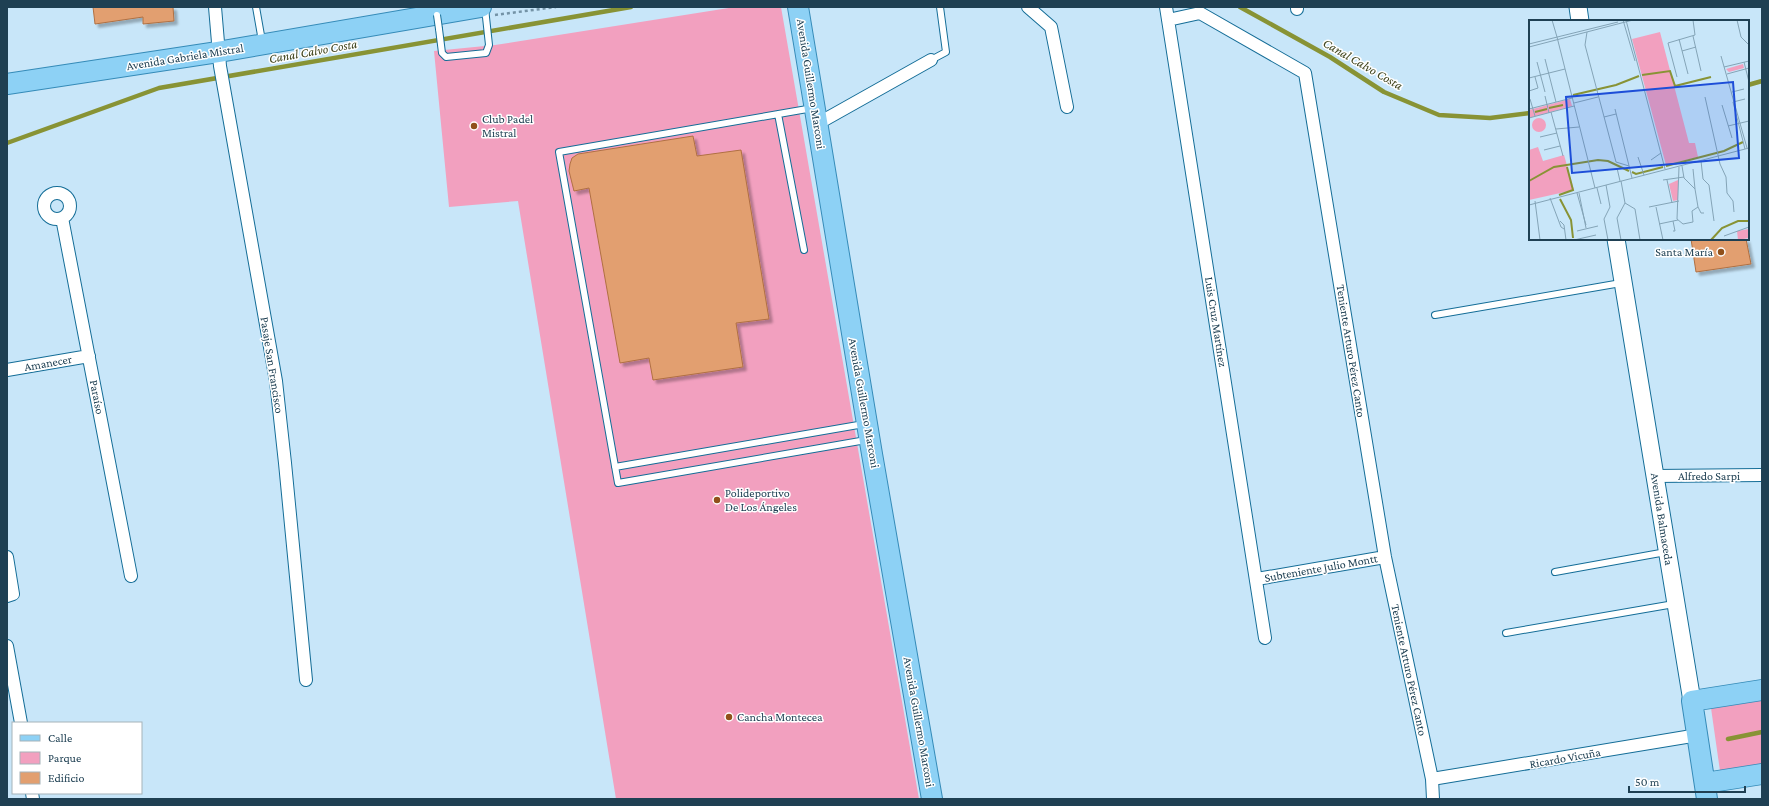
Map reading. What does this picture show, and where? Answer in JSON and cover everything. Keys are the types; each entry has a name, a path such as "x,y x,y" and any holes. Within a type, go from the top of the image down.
{"main road":[{"name":"Avenida Guillermo Marconi","path":"798,7 932,799"},
{"path":"1578,7 1580,20"},
{"name":"Avenida Gabriela Mistral","path":"7,84 219,59 262,45 411,13 438,22 484,14"},
{"name":"Avenida Balmaceda","path":"1616,240 1706,791"},
{"path":"1692,702 1762,690"},
{"path":"1706,791 1762,774"}],"street":[{"name":"Pasaje San Francisco","path":"215,7 219,59 224,94 276,381 286,462 306,680"},
{"path":"1028,7 1051,27 1067,107"},
{"name":"Luis Cruz Martínez","path":"1166,7 1257,579 1265,638"},
{"name":"Teniente Arturo Pérez Canto","path":"1168,20 1200,13 1305,73 1385,557 1432,779 1433,799"},
{"path":"816,116 931,60"},
{"name":"Paraíso","path":"62,218 131,576"},
{"name":"Amanecer","path":"7,370 89,356"},
{"name":"Alfredo Sarpi","path":"1655,476 1762,476"},
{"path":"7,557 10,595"},
{"name":"Subteniente Julio Montt","path":"1257,579 1385,557"},
{"path":"7,646 12,702 20,722"},
{"name":"Ricardo Vicuña","path":"1432,779 1698,735"}],"lane":[{"path":"256,7 262,45"},
{"path":"438,22 442,53 446,57 486,53 489,48 484,14 485,7"},
{"path":"931,60 946,52 940,7"},
{"path":"778,114 804,250"},
{"path":"816,116 778,114 559,152 618,483 869,431"},
{"path":"1435,315 1623,283"},
{"path":"615,467 869,431"},
{"path":"1555,572 1668,552"},
{"path":"1506,634 1676,604"}],"green space":[{"name":"Polideportivo De Los Ángeles","path":"735,7 781,7 919,799 616,799 518,201 449,207 434,51 495,45"},
{"path":"1762,692 1762,771 1721,778 1710,701"}],"building":[{"path":"93,7 173,7 174,21 143,24 143,17 95,24"},
{"path":"693,136 697,156 741,150 769,319 736,323 743,367 653,380 649,358 620,363 589,188 574,191 569,171 570,164 572,158 578,154"},
{"name":"Santa María","path":"1691,240 1746,240 1751,264 1696,272"}],"waterway":[{"name":"Canal Calvo Costa","path":"7,143 159,88 631,7"},
{"name":"Canal Calvo Costa","path":"1240,7 1330,57 1384,92 1439,115 1490,118 1529,113"},
{"name":"Canal Calvo Costa","path":"1749,85 1762,81"},
{"path":"1728,739 1762,732"}],"place":[{"name":"Club Padel Mistral","path":"474,126"},
{"name":"Santa María","path":"1721,252"},
{"name":"Polideportivo De Los Ángeles","path":"717,500"},
{"name":"Cancha Montecea","path":"729,717"}]}
